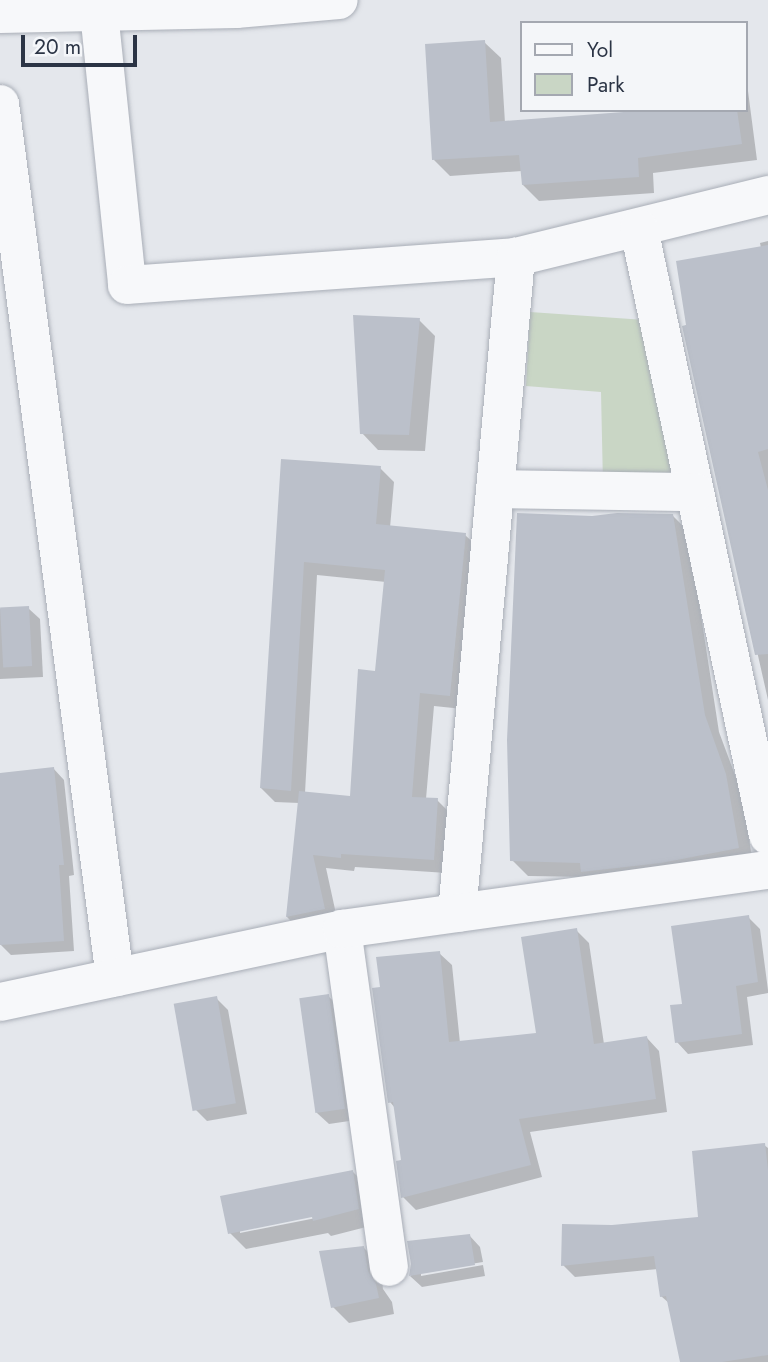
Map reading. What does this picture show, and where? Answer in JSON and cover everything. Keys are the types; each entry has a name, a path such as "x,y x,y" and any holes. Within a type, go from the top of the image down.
{"street":[{"path":"0,14 236,9 339,0"},
{"path":"99,12 127,285 516,257 639,229 768,195"},
{"path":"0,104 115,977"},
{"path":"639,229 768,835"},
{"path":"457,913 516,257"},
{"path":"495,489 695,492"},
{"path":"0,1002 342,929 768,870"},
{"path":"342,929 389,1267"}],"green space":[{"path":"530,312 645,320 661,394 672,481 603,485 601,392 526,386"}],"building":[{"path":"485,40 490,122 623,112 737,112 742,144 638,158 639,177 522,185 519,155 432,160 425,44"},
{"path":"768,245 768,449 758,452 768,490 768,654 755,655 682,326 686,325 676,261"},
{"path":"353,315 420,318 409,435 360,434"},
{"path":"281,459 381,466 376,524 466,533 450,696 420,693 412,797 438,798 434,860 341,854 341,858 313,855 325,909 286,917 299,791 350,796 358,669 375,671 385,570 304,562 291,791 260,788"},
{"path":"517,513 592,516 617,513 673,514 705,715 726,774 739,848 661,863 581,872 580,863 510,861 507,740"},
{"path":"29,606 32,666 3,667 0,608"},
{"path":"54,767 64,865 59,865 64,941 0,945 0,773"},
{"path":"749,915 758,982 736,986 742,1034 675,1043 670,1005 682,1004 671,926"},
{"path":"577,928 594,1044 647,1036 656,1099 519,1119 531,1165 401,1198 396,1161 401,1160 393,1102 388,1103 372,988 380,987 376,957 440,951 449,1042 536,1033 521,937"},
{"path":"329,994 345,1109 315,1113 299,998"},
{"path":"217,996 236,1103 193,1111 174,1004"},
{"path":"765,1143 768,1170 768,1355 722,1362 680,1362 666,1296 660,1297 654,1256 561,1266 562,1224 612,1225 698,1217 692,1151"},
{"path":"353,1170 359,1209 313,1221 312,1217 228,1234 220,1196"},
{"path":"470,1234 475,1265 409,1276 411,1264 407,1241"},
{"path":"364,1246 368,1271 376,1284 379,1298 331,1308 319,1251"}]}
